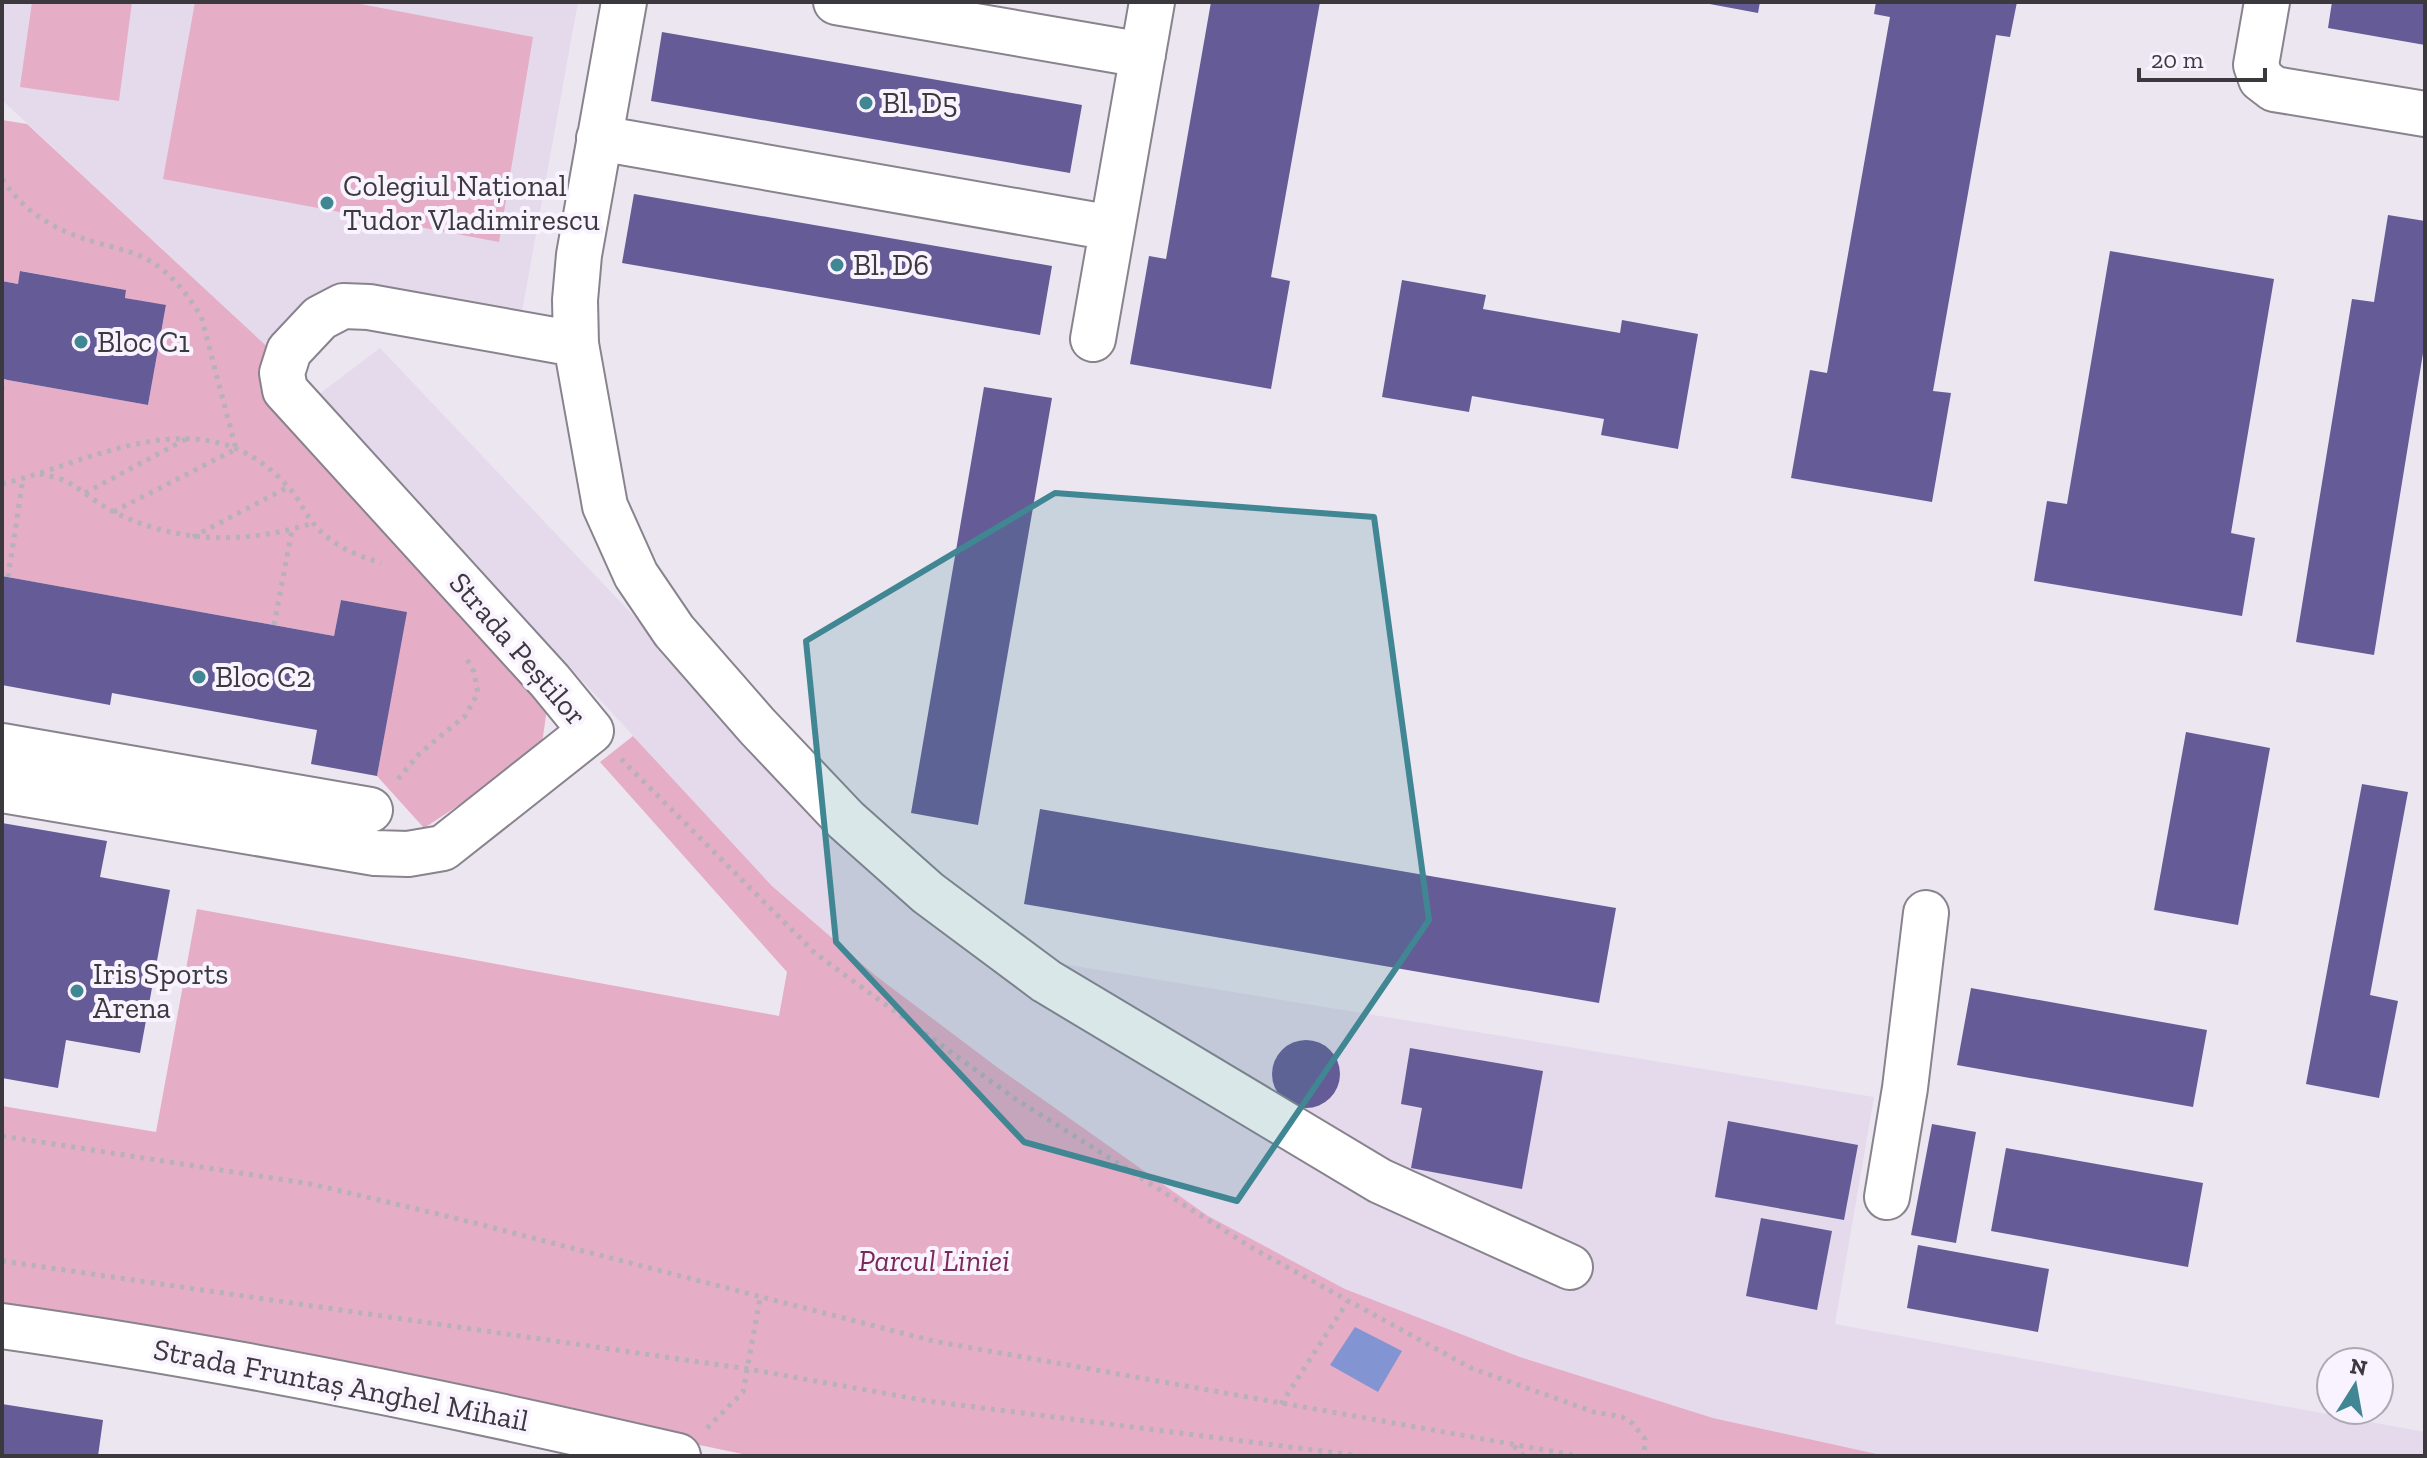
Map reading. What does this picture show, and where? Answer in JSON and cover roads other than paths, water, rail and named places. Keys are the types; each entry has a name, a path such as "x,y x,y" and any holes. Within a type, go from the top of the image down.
{"street":[{"path":"624,2 579,255 575,300 576,344 605,506 636,575 674,631 757,726 846,820 928,893 1046,981 1380,1181 1570,1267"},
{"path":"836,2 1143,55"},
{"path":"1093,339 1152,2"},
{"path":"2267,2 2256,65 2261,79 2274,89 2425,114"},
{"path":"599,138 1112,228"},
{"name":"Strada Peștilor","path":"2,790 375,853 408,854 443,848 591,731 550,681 285,390 282,373 289,351 320,318 343,306 369,307 576,344"},
{"path":"2,746 370,810"},
{"path":"1887,1197 1905,1088 1926,913"},
{"name":"Strada Fruntaș Anghel Mihail","path":"2,1326 147,1346 688,1446"}],"water":[{"path":"1355,1327 1402,1351 1378,1392 1330,1365"}],"place":[{"name":"Bl. D5","path":"866,103"},
{"name":"Colegiul Național Tudor Vladimirescu","path":"327,203"},
{"name":"Bl. D6","path":"837,265"},
{"name":"Bloc C1","path":"81,342"},
{"name":"Bloc C2","path":"199,677"},
{"name":"Iris Sports Arena","path":"77,991"}],"park label":[{"name":"Parcul Liniei","path":"934,1261"}]}
